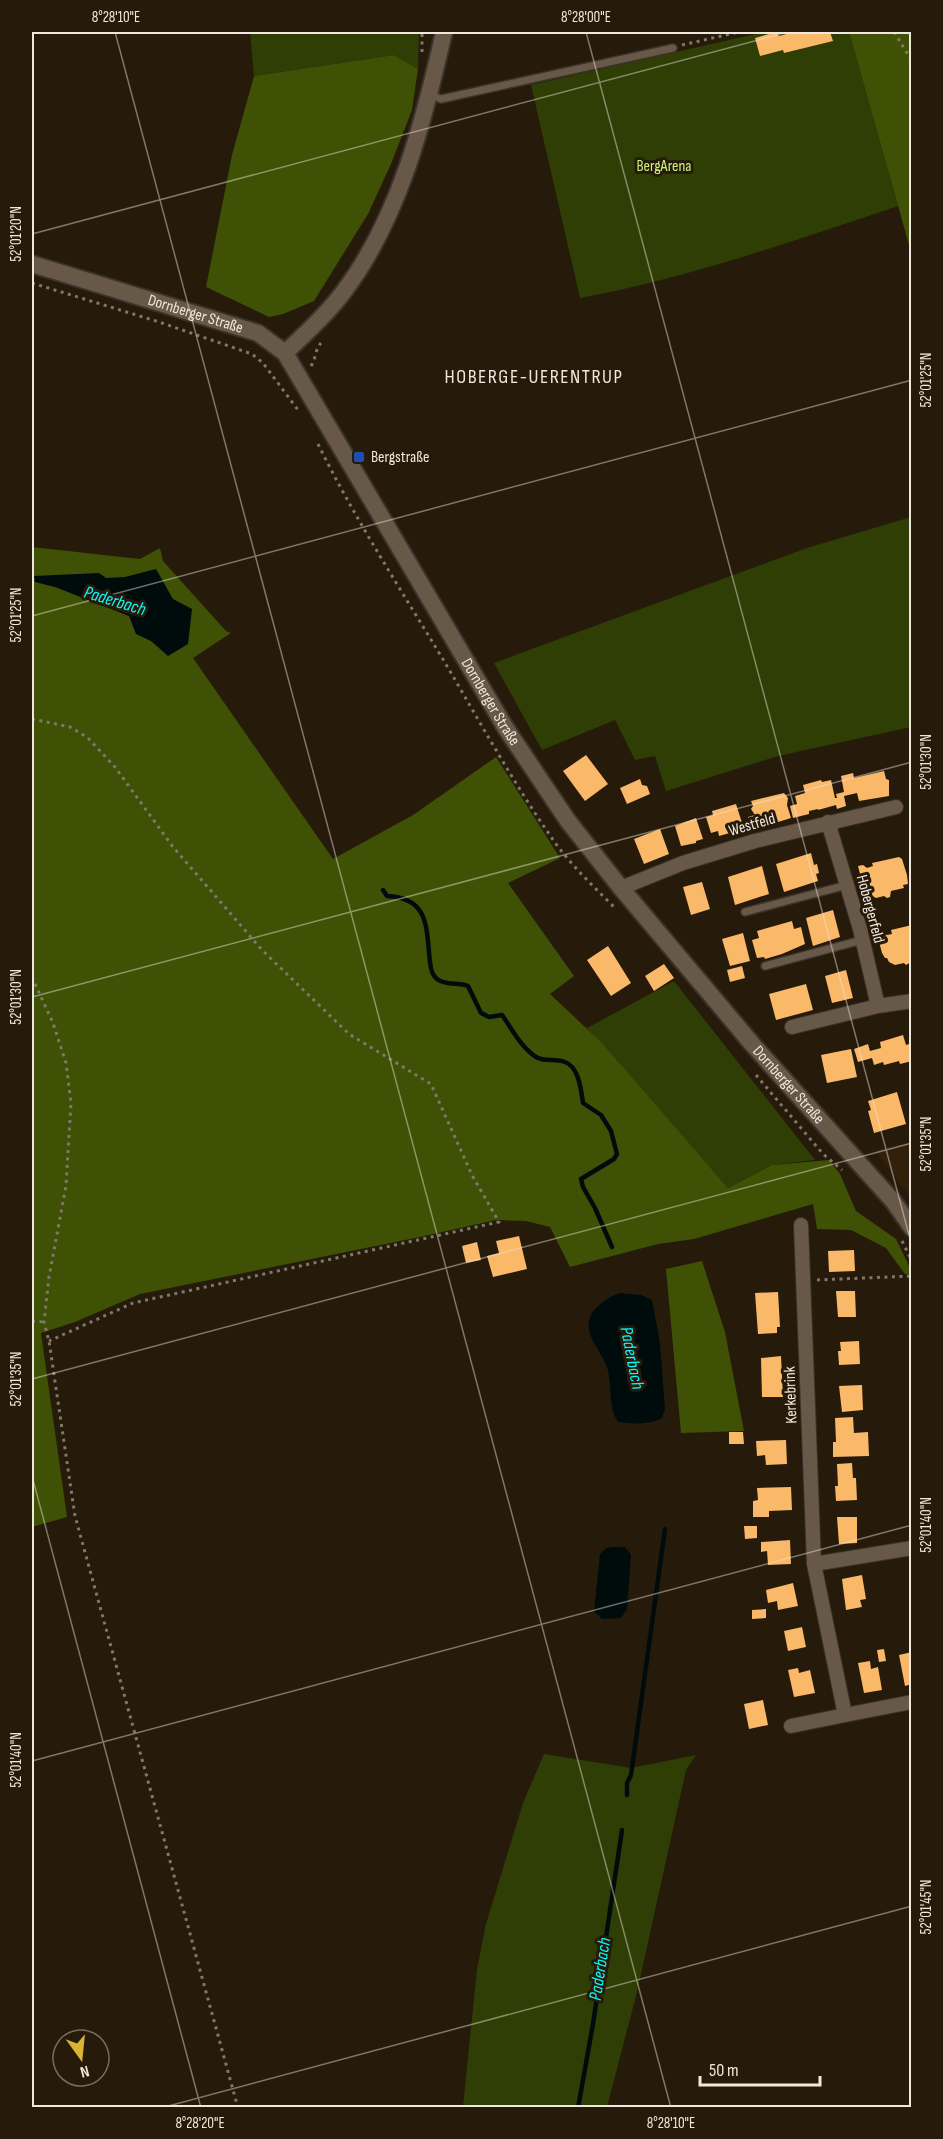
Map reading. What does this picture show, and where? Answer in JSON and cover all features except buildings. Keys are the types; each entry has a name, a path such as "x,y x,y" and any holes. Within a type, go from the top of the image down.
{"street":[{"path":"285,353 323,316 344,291 362,265 392,206 430,95 444,32"},
{"name":"Dornberger Straße","path":"32,264 258,333 285,353 505,727 568,821 621,888 753,1045 893,1201 912,1228"},
{"name":"Westfeld","path":"621,888 714,854 828,822 896,807"},
{"name":"Hobergerfeld","path":"828,822 862,940 878,1006"},
{"path":"792,1027 878,1006 912,1001"},
{"name":"Kerkebrink","path":"801,1225 814,1564 845,1715"},
{"path":"814,1564 912,1548"},
{"path":"791,1726 912,1702"}],"lane":[{"path":"430,95 441,99 673,48"},
{"path":"745,912 847,885"},
{"path":"765,966 862,940"}],"path":[{"path":"673,48 738,32"},
{"path":"894,32 912,60"},
{"path":"32,283 239,348 252,354 263,363 281,385"},
{"path":"32,719 70,727 87,737 115,767 173,847 262,950 349,1034 431,1084 472,1175 499,1222 133,1303 49,1341"},
{"path":"32,977 53,1023 66,1063 71,1103 66,1186 49,1277 44,1322 49,1341 75,1516 238,2108"},
{"path":"803,1281 912,1276"},
{"path":"32,1321 44,1322"}],"shaded area":[{"path":"912,1142 911,1198 875,1150"}],"green space":[{"path":"250,32 419,32 418,69 394,55 254,76"},
{"name":"BergArena","path":"764,32 849,32 898,206 701,269 580,298 531,85"},
{"path":"849,32 911,32 911,252"},
{"path":"394,55 418,69 412,110 368,214 314,301 283,314 269,317 206,287 232,155 254,76"},
{"path":"911,517 911,727 778,756 666,791 655,756 635,760 615,720 542,750 494,663 807,548"},
{"path":"32,547 140,559 160,548 163,561 226,631 231,633 193,658 333,859 413,815 496,757 560,858 508,883 574,976 550,994 602,1043 728,1188 772,1165 829,1160 840,1174 856,1211 896,1239 911,1274 905,1274 886,1248 851,1230 817,1229 813,1204 694,1239 658,1244 570,1267 550,1227 526,1221 496,1220 140,1294 75,1322 41,1333 67,1517 32,1527"},
{"path":"674,981 815,1160 772,1165 728,1188 587,1028"},
{"path":"702,1261 725,1332 744,1431 681,1433 666,1269"},
{"path":"544,1754 631,1768 696,1755 686,1770 637,1992 607,2107 463,2107 477,1969 486,1924 523,1803"}],"water":[{"path":"156,569 173,599 192,609 188,644 168,656 151,641 136,634 129,616 55,587 35,582 34,576 99,573 106,578 125,577"},
{"path":"620,1293 641,1295 652,1300 660,1343 665,1409 662,1418 652,1422 618,1422 611,1403 607,1367 590,1334 589,1320 592,1313 602,1303"},
{"path":"625,1547 631,1555 627,1609 621,1618 602,1619 594,1611 600,1554 606,1548"}],"waterway":[{"name":"Paderbach","path":"383,890 387,896 411,902 423,917 432,971 437,979 468,986 481,1013 489,1017 502,1015 533,1055 541,1059 565,1062 573,1069 583,1103 601,1115 611,1131 617,1154 614,1159 581,1179 612,1247"},
{"name":"Paderbach","path":"627,1795 665,1529"},
{"name":"Paderbach","path":"578,2108 622,1830"}],"place":[{"name":"Bergstraße","path":"359,457"}],"district":[{"name":"HOBERGE-UERENTRUP","path":"534,377"}]}
